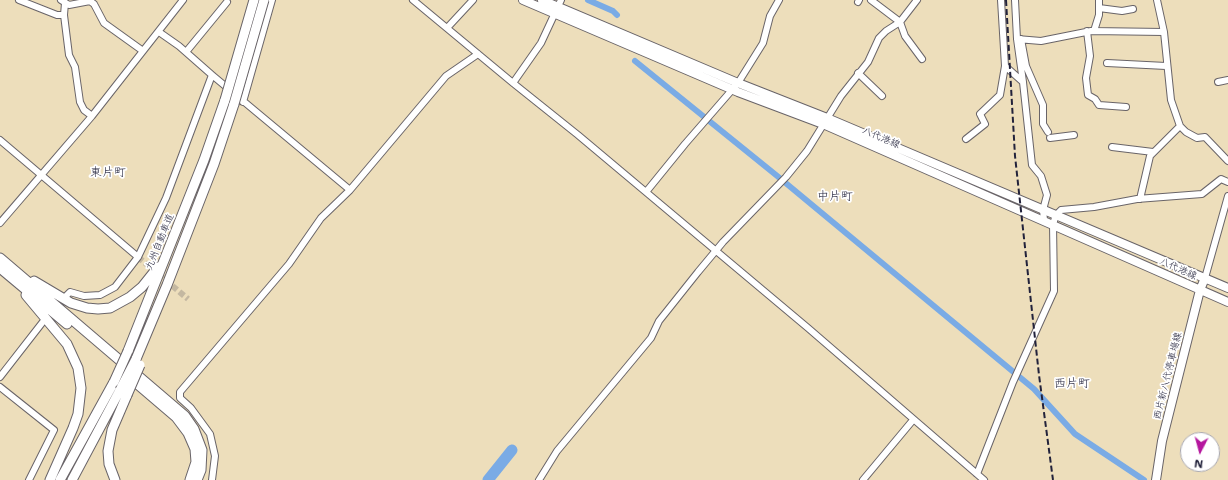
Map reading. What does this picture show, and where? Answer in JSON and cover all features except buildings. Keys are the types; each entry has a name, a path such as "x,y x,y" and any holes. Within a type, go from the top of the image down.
{"highway":[{"name":"九州自動車道","path":"60,480 114,382 169,250 225,100 254,0"},
{"path":"72,480 124,392 138,362 239,103 264,0"},
{"path":"5,267 78,306 98,309 110,308 130,297 151,276 169,250"},
{"path":"0,258 10,276 59,333 74,356 78,368 81,388 78,414 50,480"},
{"path":"5,267 185,416 194,429 202,450 201,470 197,480"},
{"path":"10,276 176,417 188,433 195,449 196,462 190,480"},
{"path":"115,480 109,464 108,451 112,430 124,392"}],"main road":[{"name":"八代港線","path":"523,0 558,7 732,90 825,121 1056,215 1228,288"},
{"name":"八代港線","path":"542,0 825,121 1228,302"},
{"name":"西片新八代停車場線","path":"1156,480 1162,441 1200,290 1205,278"}],"street":[{"path":"19,0 56,16 64,16"},
{"path":"0,223 92,116 183,0"},
{"path":"239,103 272,0"},
{"path":"413,0 513,84 578,134 984,480"},
{"path":"447,28 473,0"},
{"path":"646,192 708,116 738,83 763,43 770,16 779,0"},
{"path":"871,0 900,22 905,36 922,59"},
{"path":"541,479 557,451 651,338 659,321 667,310 717,252 723,242 775,189 807,151 825,121 858,73 868,62 879,38 886,31 900,22 917,0"},
{"path":"966,139 985,124 980,114 1000,95 1005,66 1001,0"},
{"path":"1015,0 1032,165 1041,176 1046,195 1043,210 1044,220"},
{"path":"1094,31 1099,8 1099,0"},
{"path":"1157,0 1164,32 1166,66 1171,100 1180,126 1186,132 1197,138 1205,137 1228,161"},
{"path":"92,116 84,110 80,102 75,67 69,55 63,2 75,4 90,1 94,4 104,23 143,51"},
{"path":"186,52 227,2"},
{"path":"513,84 541,43 558,7"},
{"path":"1099,8 1122,11 1133,9"},
{"path":"1019,39 1042,41 1094,31 1164,32"},
{"path":"159,32 186,52 212,75 239,103 350,190"},
{"path":"1087,32 1090,56 1086,78 1088,95 1095,99 1099,105 1126,107"},
{"path":"1019,39 1026,66 1043,105 1042,124 1049,135 1074,135"},
{"path":"212,480 215,456 210,434 204,423 180,398 179,394 289,264 321,218 350,190 446,76 478,54"},
{"path":"1107,63 1166,66"},
{"path":"1005,66 1023,82"},
{"path":"858,73 882,96"},
{"path":"66,296 70,292 84,296 100,295 115,286 138,257 166,198 212,75"},
{"path":"1218,82 1228,80"},
{"path":"1140,199 1145,172 1153,152 1180,126"},
{"path":"0,140 42,174 138,257"},
{"path":"1112,147 1153,152"},
{"path":"977,474 1013,382 1054,291 1053,224 1056,215 1061,210 1140,199 1202,194 1220,179 1228,182"},
{"path":"1205,278 1226,211 1228,196"},
{"path":"0,377 42,323"},
{"path":"0,387 54,430 29,480"},
{"path":"863,480 914,420"}],"waterway":[{"path":"588,0 613,11 617,15"},
{"path":"635,61 776,175 1034,389 1075,434 1144,480"},
{"path":"488,480 512,450"}],"tunnel":[{"path":"138,257 188,299"}],"railway":[{"path":"1006,0 1015,156 1039,375 1053,480"}],"district":[{"name":"東片町","path":"108,173"},
{"name":"中片町","path":"835,197"},
{"name":"西片町","path":"1072,384"}]}
